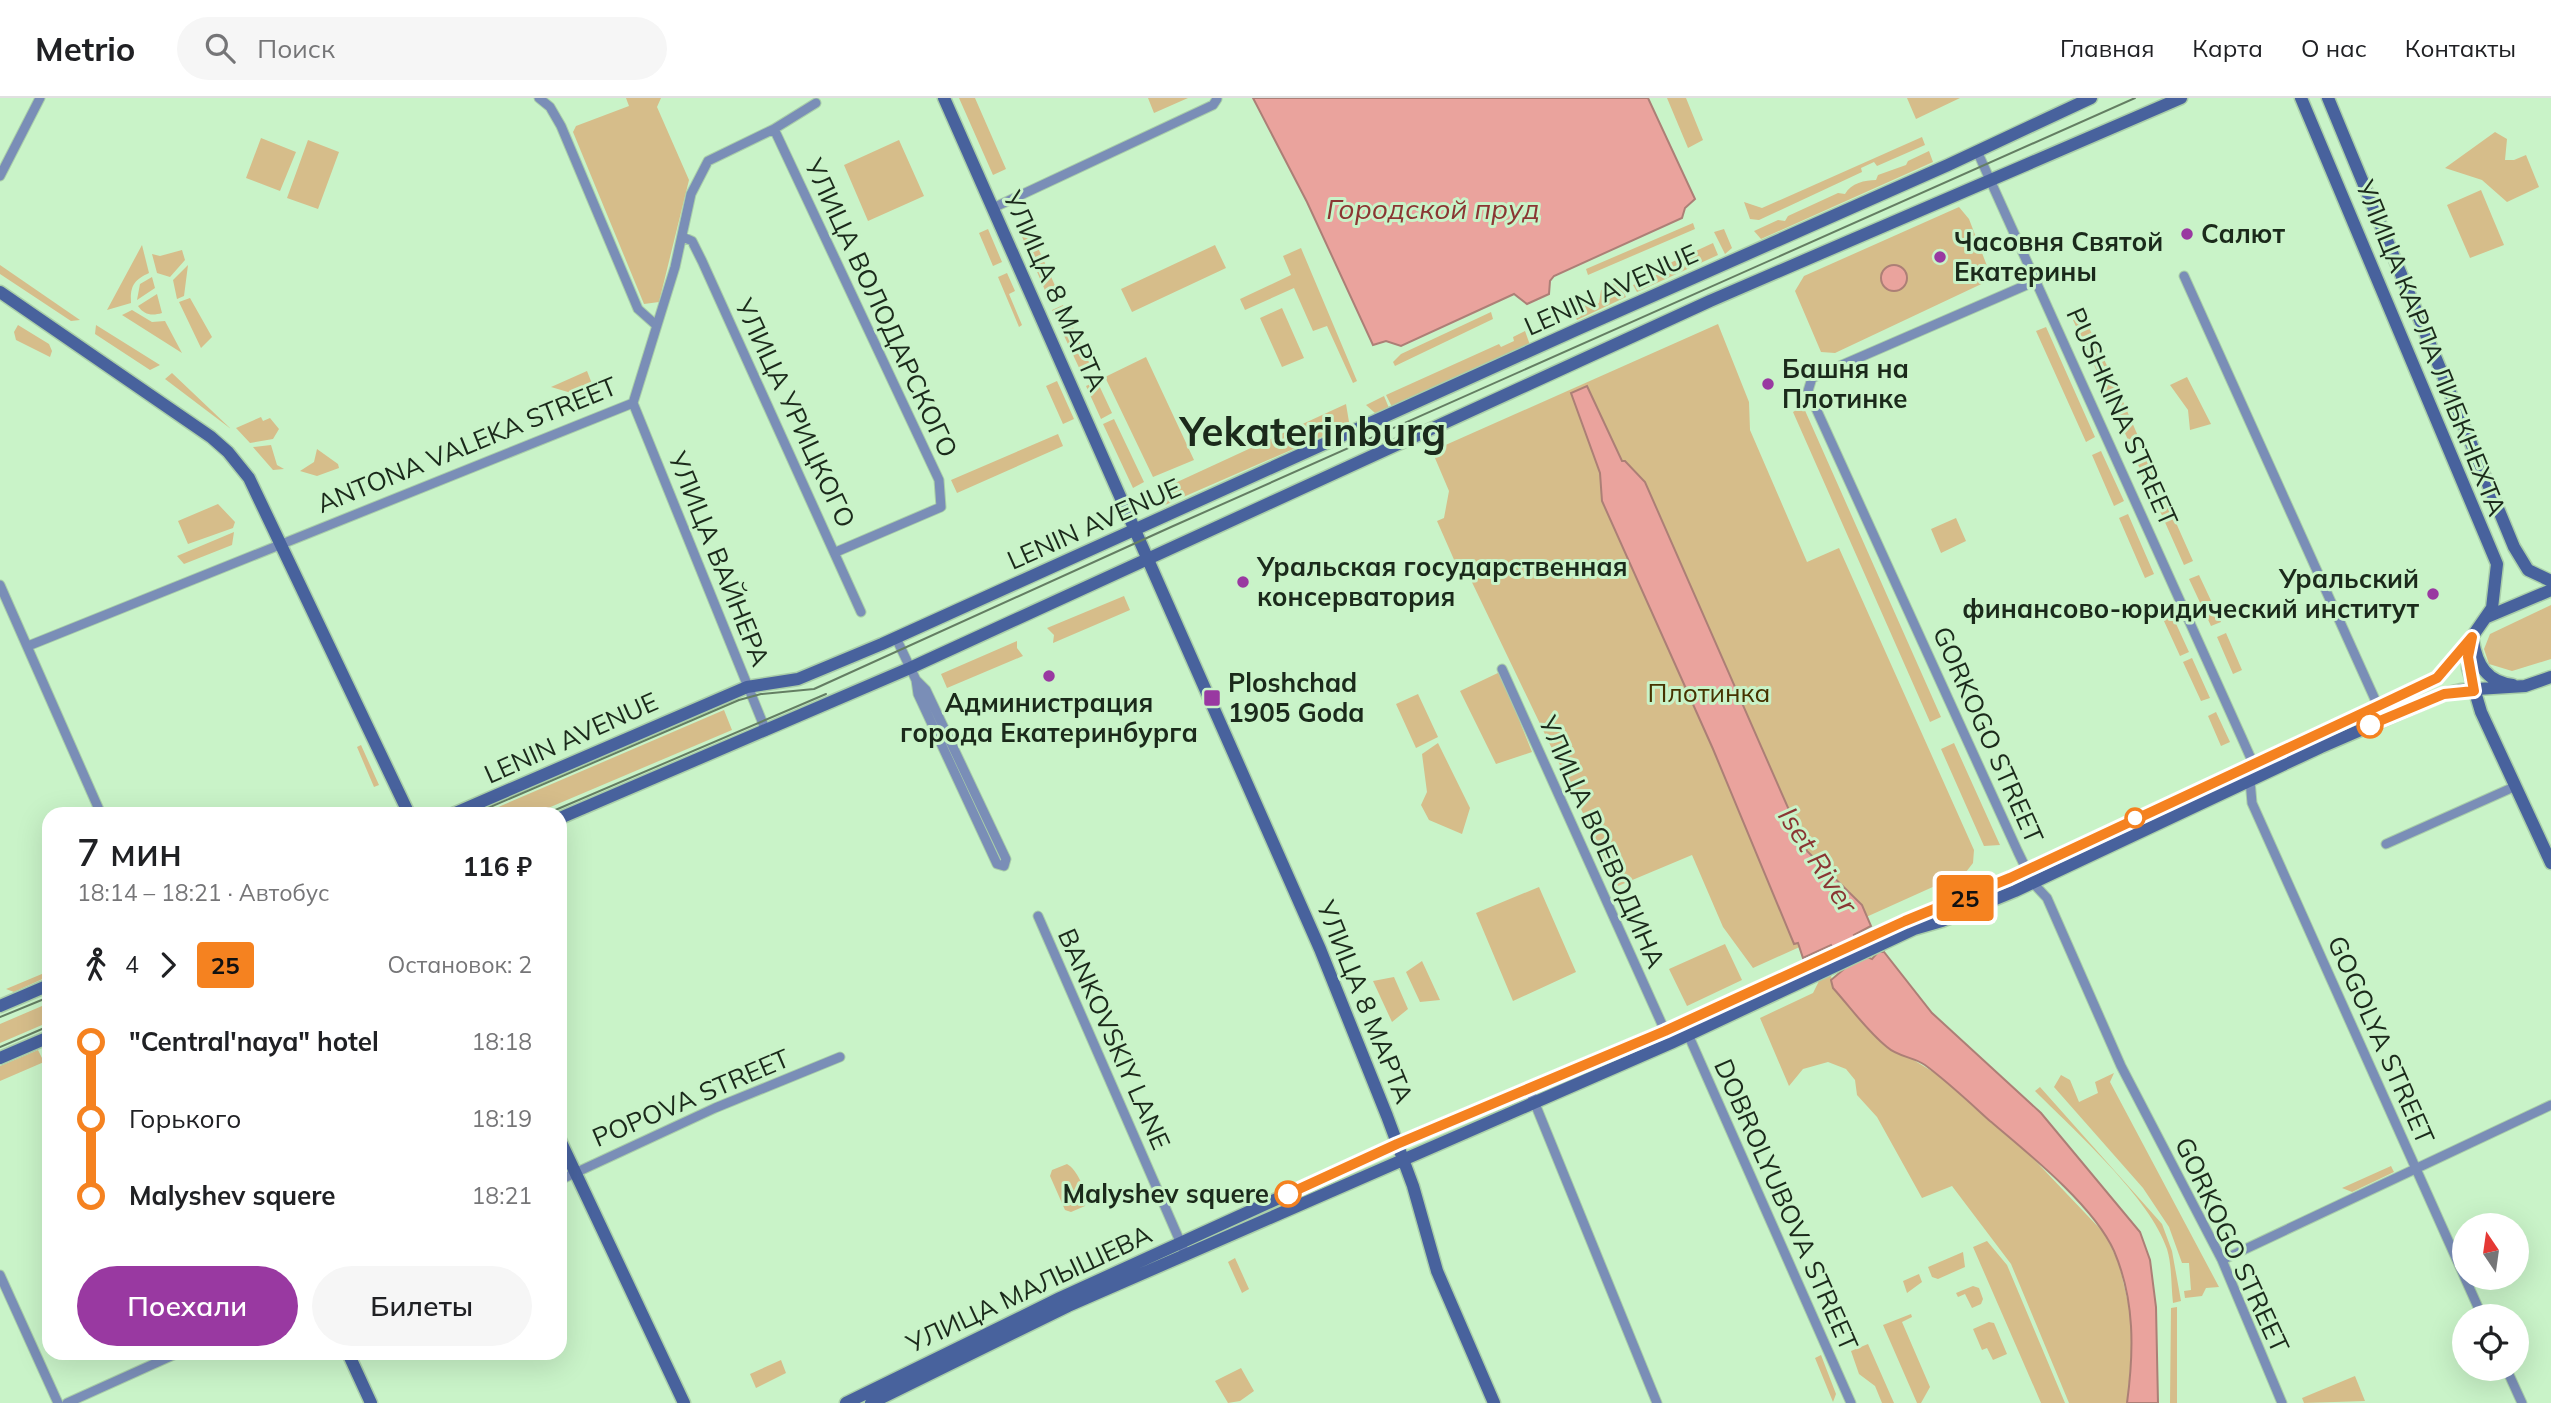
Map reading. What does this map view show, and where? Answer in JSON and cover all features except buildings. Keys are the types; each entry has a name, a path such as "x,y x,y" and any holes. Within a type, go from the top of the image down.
{"main road":[{"name":"УЛИЦА 8 МАРТА","path":"944,98 1315,938 1370,1069 1403,1160 1437,1271 1494,1403"},
{"name":"LENIN AVENUE","path":"469,807 747,687 798,679 896,638 1526,352 1977,152 2091,98"},
{"name":"LENIN AVENUE","path":"567,815 911,668 1722,296 2181,98"},
{"name":"УЛИЦА КАРЛА ЛИБКНЕХТА","path":"2301,98 2497,564 2492,608 2472,637"},
{"name":"УЛИЦА КАРЛА ЛИБКНЕХТА","path":"2328,98 2514,547 2528,570 2551,581"},
{"path":"0,292 145,390 228,452 249,478 406,807"},
{"name":"УЛИЦА КАРЛА ЛИБКНЕХТА","path":"2487,618 2551,590"},
{"path":"1686,1029 2437,678 2472,637"},
{"path":"2472,637 2484,672 2500,683 2525,686"},
{"path":"2472,637 2468,657 2474,691 2551,863"},
{"path":"1883,938 2033,883 2274,768 2444,694 2525,686 2551,677"},
{"path":"0,1006 42,988"},
{"name":"УЛИЦА МАЛЫШЕВА","path":"1183,1250 1397,1144 1665,1031 1686,1029"},
{"name":"УЛИЦА МАЛЫШЕВА","path":"846,1403 1048,1303 1403,1160 1535,1102 1686,1029"},
{"path":"0,1058 42,1040"},
{"path":"567,1155 684,1403"},
{"path":"871,1403 1183,1250"},
{"path":"351,1360 371,1403"}],"street":[{"path":"0,176 40,98"},
{"path":"539,98 550,107 561,126 638,309 656,325"},
{"path":"993,208 1213,105 1217,99"},
{"name":"ANTONA VALEKA STREET","path":"28,646 633,403 683,237 691,194 708,161 774,130 816,103"},
{"name":"УЛИЦА ВОЛОДАРСКОГО","path":"774,130 939,481 941,507 836,552"},
{"name":"PUSHKINA STREET","path":"1977,152 2038,280 2253,763"},
{"name":"УЛИЦА УРИЦКОГО","path":"683,237 692,242 702,261 861,612"},
{"path":"2184,276 2378,706"},
{"name":"GORKOGO STREET","path":"2038,280 1812,378 1808,386 1810,396 2033,883 2047,898 2115,1055 2222,1260 2282,1403"},
{"name":"УЛИЦА ВАЙНЕРА","path":"633,403 766,731"},
{"path":"0,585 98,807"},
{"path":"896,638 916,680 918,694 997,864 1004,866 1006,859 926,690 916,680"},
{"name":"УЛИЦА ВОЕВОДИНА","path":"1502,669 1665,1031"},
{"path":"2250,780 2253,763 2274,768"},
{"name":"GOGOLYA STREET","path":"2250,780 2252,803 2476,1304"},
{"path":"2386,844 2516,786"},
{"name":"BANKOVSKIY LANE","path":"1038,916 1183,1250"},
{"name":"DOBROLYUBOVA STREET","path":"1686,1029 1851,1403"},
{"name":"POPOVA STREET","path":"567,1177 715,1108 840,1057"},
{"path":"1529,1089 1657,1403"},
{"path":"2222,1260 2551,1105"},
{"path":"0,1275 58,1403"},
{"path":"66,1403 162,1360"},
{"path":"2512,1381 2522,1403"}],"green space":[{"path":"626,98 661,98 657,107 689,180 659,302 644,304 573,132 576,126 629,106"},
{"path":"959,98 975,98 1006,169 993,175"},
{"path":"1148,98 1188,98 1154,113"},
{"path":"1667,98 1686,98 1703,140 1688,148"},
{"path":"1907,98 1960,98 1916,119"},
{"path":"2495,132 2507,139 2505,160 2526,155 2539,187 2507,202 2482,180 2445,168"},
{"path":"1922,137 1925,145 1877,166 1874,162 1861,168 1862,172 1759,220 1750,219 1744,202 1762,208"},
{"path":"261,138 296,152 280,191 246,178"},
{"path":"308,140 339,152 318,209 287,198"},
{"path":"899,140 924,196 868,221 844,165"},
{"path":"1929,151 1933,162 1761,239 1754,231 1778,220 1785,221 1788,216 1838,193 1845,194 1859,183 1876,180 1878,175 1906,165 1908,161"},
{"path":"2481,190 2504,245 2470,258 2447,205"},
{"path":"1959,207 1969,219 1992,279 1835,353 1821,352 1795,291 1804,276"},
{"path":"1026,221 1057,290 1047,295 1017,225"},
{"path":"1693,223 1695,229 1588,275 1586,269"},
{"path":"988,229 1002,262 993,266 979,233"},
{"path":"1724,229 1732,248 1725,254 1714,232"},
{"path":"1713,243 1718,255 1637,292 1633,285 1661,273 1659,268"},
{"path":"142,245 149,273 134,284 131,303 107,310"},
{"path":"1215,245 1226,268 1132,312 1121,289"},
{"path":"1301,248 1357,381 1353,383 1327,326 1313,331 1294,288 1245,310 1240,299 1291,275 1283,256"},
{"path":"182,250 185,260 170,277 157,273 152,254 160,256"},
{"path":"0,265 80,320 71,321 0,274"},
{"path":"188,265 184,296 177,299 173,280"},
{"path":"1007,273 1015,291 1009,294 1022,325 1019,327 998,277"},
{"path":"152,277 155,288 137,300 140,284"},
{"path":"1618,281 1626,297 1577,320 1571,308 1585,303 1590,307 1599,303 1601,290"},
{"path":"157,294 162,313 148,314 138,306"},
{"path":"190,298 212,337 201,348 179,302"},
{"path":"1063,305 1092,369 1082,374 1052,310"},
{"path":"1282,308 1304,358 1282,367 1260,318"},
{"path":"132,310 152,322 165,321 182,353 122,315"},
{"path":"1491,312 1493,319 1395,366 1393,362 1401,354"},
{"path":"2083,315 2119,391 2108,395 2073,320"},
{"name":"Плотинка","path":"1718,324 1749,402 1750,430 1807,562 1839,548 1974,850 1973,863 1966,872 1753,968 1723,927 1692,855 1618,886 1468,574 1459,571 1437,521 1444,518 1449,491 1432,451"},
{"path":"18,325 49,344 52,351 50,357 16,340 14,332"},
{"path":"96,325 160,365 150,370 95,334"},
{"path":"2046,327 2095,437 2086,442 2036,331"},
{"path":"1525,331 1530,345 1392,407 1386,395 1499,344 1501,347 1514,341 1513,337"},
{"path":"1146,357 1194,460 1153,477 1105,377"},
{"path":"587,371 596,394 595,400 551,387"},
{"path":"172,373 231,429 165,379"},
{"path":"2187,377 2211,424 2190,430 2188,410 2170,385"},
{"path":"1057,381 1074,419 1063,424 1046,386"},
{"path":"1097,381 1112,413 1101,419 1086,386"},
{"path":"1384,396 1389,408 1375,413 1366,405"},
{"path":"2121,397 2138,436 2128,440 2111,401"},
{"path":"1346,404 1349,422 1344,427 1165,505 1160,493 1162,489"},
{"path":"1803,406 1941,717 1930,722 1793,412"},
{"path":"261,417 263,421 270,418 279,429 273,439 250,443 236,428"},
{"path":"1114,419 1144,482 1133,488 1103,424"},
{"path":"1058,434 1063,446 957,493 951,480"},
{"path":"271,445 277,465 284,469 273,470 253,447"},
{"path":"317,449 338,464 339,468 317,476 300,471 314,462"},
{"path":"2101,451 2124,501 2114,506 2092,455"},
{"path":"2146,456 2159,486 2149,490 2136,460"},
{"path":"2165,498 2193,561 2184,565 2156,502"},
{"path":"218,504 235,522 233,528 188,544 178,521"},
{"path":"2128,514 2154,574 2145,578 2119,518"},
{"path":"1956,518 1966,541 1941,553 1931,529"},
{"path":"234,532 232,545 184,564 177,556"},
{"path":"2199,575 2221,622 2211,626 2189,579"},
{"path":"1124,596 1130,610 1053,643 1054,635 1047,628"},
{"path":"2167,604 2189,652 2180,656 2158,608"},
{"path":"2551,605 2551,659 2512,671 2489,664 2484,649 2490,634"},
{"path":"2226,633 2242,670 2233,674 2217,637"},
{"path":"1017,641 1017,648 1023,656 947,688 941,674"},
{"path":"2192,658 2210,698 2201,701 2183,662"},
{"path":"1500,672 1532,752 1496,764 1460,691"},
{"path":"1418,694 1438,737 1416,748 1396,704"},
{"path":"724,710 732,730 550,807 498,807"},
{"path":"2216,712 2230,742 2221,746 2208,716"},
{"path":"1438,743 1470,808 1462,834 1429,820 1421,805 1427,792 1422,754"},
{"path":"1954,743 2000,845 1984,846 1941,749"},
{"path":"361,745 379,785 374,787 357,747"},
{"path":"1539,887 1576,972 1513,1001 1476,913"},
{"path":"1725,944 1742,980 1687,1006 1669,969"},
{"path":"1422,961 1440,1000 1420,1002 1406,972"},
{"path":"42,974 42,979 14,992 6,989"},
{"path":"1831,975 1833,988 1912,1059 1938,1075 2026,1151 2105,1234 2119,1264 2131,1315 2132,1349 2127,1403 2069,1403 2011,1264 1952,1186 1922,1198 1877,1117 1857,1095 1855,1080 1846,1069 1828,1062 1803,1069 1789,1086 1760,1018 1813,993 1819,981"},
{"path":"1394,977 1408,1009 1392,1022 1373,981"},
{"path":"42,1006 42,1025 0,1043 0,1024"},
{"path":"38,1050 42,1058 42,1063 0,1081 0,1066"},
{"path":"2114,1073 2110,1082 2219,1287 2206,1288 2202,1296 2185,1298 2184,1291 2191,1290 2189,1263 2182,1263 2169,1227 2143,1188 2054,1087 2061,1075 2070,1080 2079,1102 2098,1093 2095,1082"},
{"path":"2040,1087 2162,1224 2172,1251 2181,1301 2173,1303 2167,1249 2145,1209 2109,1166 2035,1091"},
{"path":"1067,1164 1078,1177 1086,1201 1085,1206 1071,1212 1065,1210 1050,1176 1052,1170"},
{"path":"2391,1166 2394,1172 2352,1192 2342,1188"},
{"path":"1987,1241 2007,1265 2065,1403 2041,1403 1973,1247"},
{"path":"1963,1252 1965,1267 1938,1279 1932,1277 1928,1267"},
{"path":"1235,1258 1249,1289 1242,1293 1228,1262"},
{"path":"1919,1274 1922,1282 1907,1293 1903,1281"},
{"path":"1973,1286 1979,1288 1983,1299 1981,1304 1972,1308 1965,1294 1958,1297 1956,1293"},
{"path":"2177,1307 2177,1403 2170,1403 2171,1308"},
{"path":"1911,1314 1912,1317 1902,1322 1930,1387 1921,1403 1917,1403 1883,1325"},
{"path":"1989,1322 1994,1323 2007,1354 1993,1360 1987,1348 1982,1350 1973,1329"},
{"path":"1868,1344 1894,1403 1882,1403 1875,1386 1859,1374 1851,1351"},
{"path":"1821,1355 1836,1394 1833,1402 1815,1358"},
{"path":"781,1360 786,1373 756,1388 750,1374"},
{"path":"1241,1368 1254,1391 1240,1401 1228,1403 1215,1381"},
{"path":"2355,1376 2365,1401 2304,1403 2302,1398"}],"water":[{"name":"Городской пруд","path":"1253,98 1648,98 1695,199 1685,208 1682,218 1554,276 1550,281 1549,294 1527,304 1514,294 1401,346 1386,341 1373,345 1307,202"},
{"path":"1894,265 1903,269 1907,278 1903,287 1894,291 1885,287 1881,278 1885,269"},
{"path":"1587,386 1622,461 1645,482 1807,851 1862,905 1871,926 1854,935 1867,957 1872,959 1878,952 1884,952 1932,1013 2041,1113 2140,1232 2150,1260 2156,1307 2158,1403 2127,1403 2132,1345 2126,1288 2114,1251 2092,1216 2041,1164 1942,1078 1921,1062 1891,1050 1873,1034 1833,988 1831,980 1844,969 1831,945 1803,958 1798,943 1794,944 1713,749 1602,501 1600,473 1571,393"}],"tram line":[{"path":"490,807 739,700 761,694 814,689 2135,98"},
{"path":"562,807 826,694"},
{"path":"0,1017 42,1000"},
{"path":"0,1047 42,1029"}],"bus line":[{"name":"25","path":"1288,1194 1397,1144 1665,1031 1905,921 2010,878 2378,706 2437,678 2472,637 2468,668 2474,691 2460,690 2444,694 2370,725"}],"place":[{"name":"Салют","path":"2187,234"},
{"name":"Часовня Святой Екатерины","path":"1940,257"},
{"name":"Башня на Плотинке","path":"1768,384"},
{"name":"Уральская государственная консерватория","path":"1243,582"},
{"name":"Уральский финансово-юридический институт","path":"2433,594"},
{"name":"Администрация города Екатеринбурга","path":"1049,676"},
{"name":"Ploshchad 1905 Goda","path":"1212,698"},
{"name":"Malyshev squere","path":"1288,1194"}],"district":[{"name":"Yekaterinburg","path":"1313,432"}],"water label":[{"name":"Iset River","path":"1818,860"}]}
